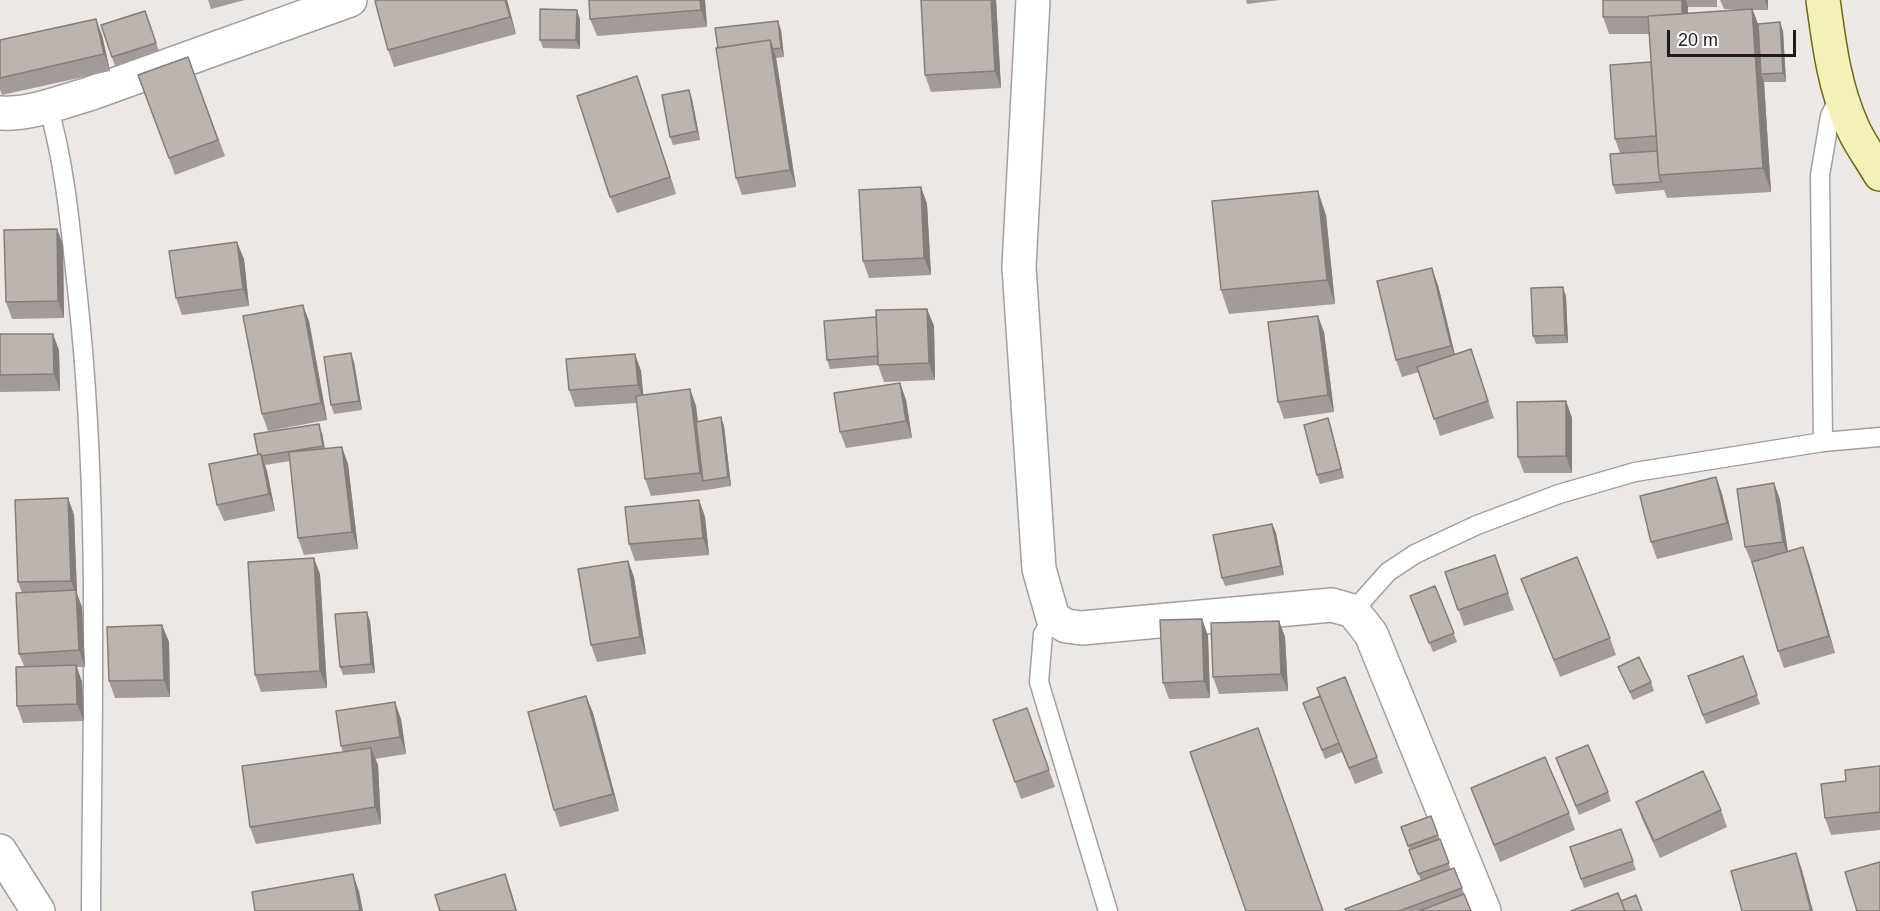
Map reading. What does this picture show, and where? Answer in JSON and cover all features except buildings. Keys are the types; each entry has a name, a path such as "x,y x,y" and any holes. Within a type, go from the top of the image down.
{"street":[{"path":"1033,0 1019,267 1039,568 1053,618 1066,626 1082,628 1332,605 1353,610 1371,634 1484,911"},
{"path":"1823,0 1840,95 1852,128 1880,174"},
{"path":"0,113 11,114 48,106 339,2"},
{"path":"0,851 38,911"}],"lane":[{"path":"1823,442 1820,175 1830,116 1840,95"},
{"path":"48,106 54,128 72,242 92,457 91,911"},
{"path":"1353,610 1388,572 1415,554 1477,525 1558,494 1635,472 1823,442 1880,437"},
{"path":"1053,618 1043,634 1039,682 1108,911"}]}
